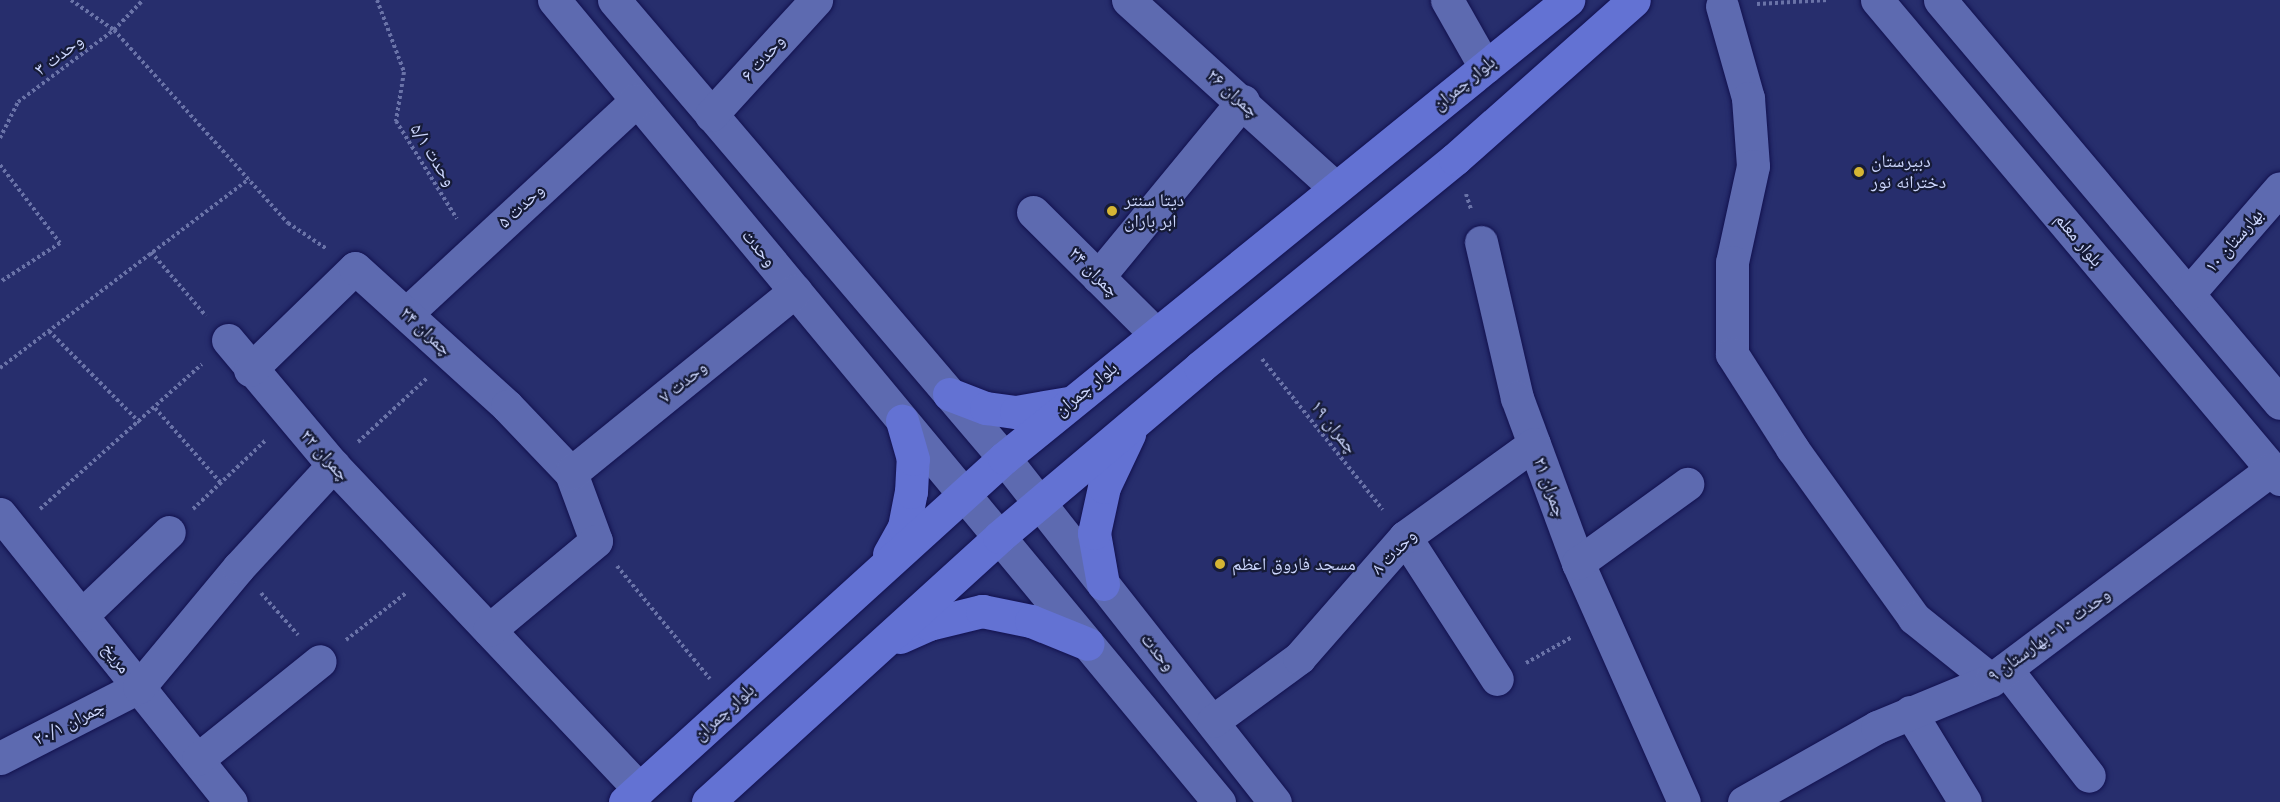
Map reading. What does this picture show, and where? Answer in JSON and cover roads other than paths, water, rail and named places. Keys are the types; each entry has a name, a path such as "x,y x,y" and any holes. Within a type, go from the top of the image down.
{"main road":[{"name":"بلوار چمران","path":"632,796 1004,458 1070,402 1568,0"},
{"path":"708,802 999,537 1241,333 1455,159 1634,0"},
{"path":"949,394 986,408 1016,412 1070,402"},
{"path":"881,569 904,527 911,492 914,459 902,421"},
{"path":"1103,584 1094,533 1104,487 1136,421"},
{"path":"879,646 929,624 982,611 1031,621 1088,644"}],"street":[{"name":"وحدت","path":"555,0 999,537"},
{"path":"614,0 1004,458"},
{"name":"وحدت ۶","path":"711,115 816,0"},
{"path":"1447,0 1485,67"},
{"name":"بلوار معلم","path":"1877,0 2276,474"},
{"path":"1940,0 2280,404"},
{"name":"چمران ۲۶","path":"1139,4 1335,188"},
{"path":"1722,6 1749,98 1753,166 1732,262 1732,354 1792,448 1914,618 1999,674 2089,776"},
{"name":"وحدت ۵","path":"407,313 637,100"},
{"path":"1098,277 1243,101"},
{"name":"بهارستان ۱۰","path":"2188,294 2280,188"},
{"name":"چمران ۲۴","path":"1033,212 1155,333"},
{"name":"چمران ۲۱","path":"1481,242 1517,398 1601,620 1684,802"},
{"name":"چمران ۲۴","path":"250,370 355,268 507,406 571,473 596,541 489,630"},
{"name":"وحدت ۷","path":"571,473 795,291"},
{"name":"چمران ۲۲","path":"228,340 250,370 333,465 489,630 632,796"},
{"path":"2193,376 2231,345"},
{"name":"وحدت ۸","path":"1213,721 1299,658 1405,537 1534,444"},
{"name":"وحدت","path":"1004,458 1275,802"},
{"path":"139,687 239,567 333,465"},
{"name":"وحدت ۱۰ - بهارستان ۹","path":"1744,802 1910,712 1999,674 2276,474"},
{"path":"1578,563 1687,484"},
{"name":"مریخ","path":"7,522 231,802"},
{"path":"82,615 169,532"},
{"path":"999,537 1219,802"},
{"path":"1405,537 1497,679"},
{"path":"198,759 320,661"},
{"name":"چمران ۲۰/۱","path":"0,758 139,687"},
{"path":"1910,712 1965,802"}],"place":[{"name":"دبیرستان دخترانه نور","path":"1859,172"},
{"name":"دیتا سنتر ابر باران","path":"1112,211"},
{"name":"مسجد فاروق اعظم","path":"1220,564"}]}
